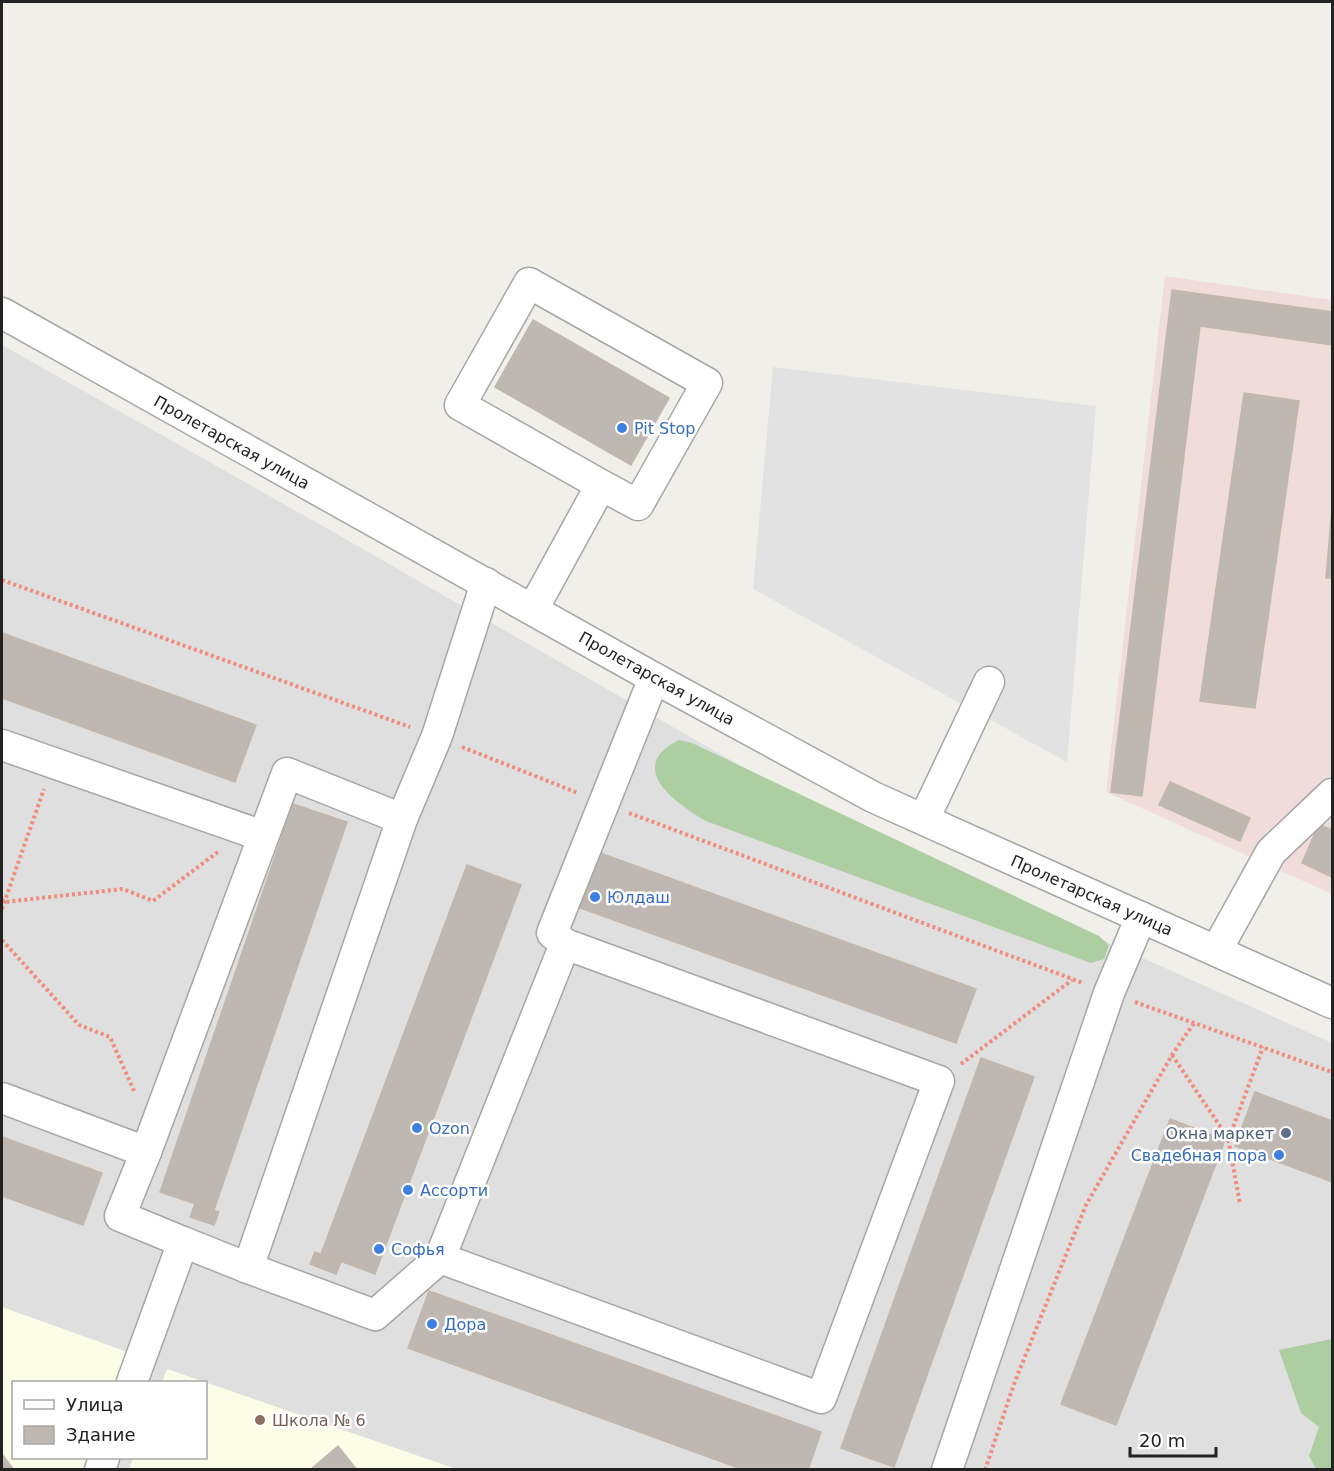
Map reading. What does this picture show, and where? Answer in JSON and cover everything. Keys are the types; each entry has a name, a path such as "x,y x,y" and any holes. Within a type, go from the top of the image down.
{"street":[{"path":"529,283 707,383 638,506 602,485 460,405 529,283"},
{"name":"Пролетарская улица","path":"2,313 654,678 873,797 1332,1003"},
{"path":"533,609 602,485"},
{"path":"248,1268 402,819 437,736 486,584"},
{"path":"440,1258 821,1398 939,1081 565,944 552,933 654,678"},
{"path":"924,819 988,682"},
{"path":"2,745 254,833"},
{"path":"402,819 288,773 254,833 149,1142 120,1216 248,1268 375,1315 440,1258 565,944"},
{"path":"1216,951 1271,852 1332,794"},
{"path":"947,1470 1109,993 1141,917"},
{"path":"2,1098 149,1142"},
{"path":"133,1381 183,1242"}],"path":[{"path":"2,580 437,736 604,803 1073,980 1332,1072"},
{"path":"2,909 3,900 53,763"},
{"path":"3,900 123,889 153,901 254,833"},
{"path":"2,940 79,1025 110,1037 149,1142"},
{"path":"939,1081 1073,980"},
{"path":"985,1470 1014,1384 1086,1205 1172,1055 1194,1023"},
{"path":"1228,1138 1263,1047"},
{"path":"1172,1055 1228,1138 1240,1204"}],"shaded area":[{"path":"1165,276 1332,300 1332,894 1106,792"},
{"path":"2,345 835,820 1332,1043 1332,1469 2,1469"},
{"path":"773,367 1096,406 1067,762 753,589"},
{"path":"2,1307 130,1353 120,1381 12,1381 12,1459 92,1459 88,1469 2,1469"},
{"path":"167,1369 202,1381 162,1381"},
{"name":"Школа № 6","path":"207,1382 456,1469 129,1470 133,1459 207,1459"}],"green space":[{"path":"679,740 692,743 1099,936 1109,945 1104,959 1091,963 706,821 670,795 655,773 656,762 663,751"},
{"path":"1332,1339 1332,1469 1316,1469 1309,1456 1319,1427 1301,1413 1279,1350"}],"building":[{"path":"1172,290 1332,312 1332,345 1200,326 1142,796 1111,792"},
{"path":"533,320 669,398 631,465 495,387"},
{"path":"1244,393 1299,401 1255,708 1200,701"},
{"path":"1332,508 1332,578 1326,578"},
{"path":"2,633 256,725 235,782 2,698"},
{"path":"1170,782 1250,818 1240,841 1159,805"},
{"path":"293,804 347,822 214,1210 160,1192"},
{"path":"1319,824 1332,830 1332,877 1302,863"},
{"path":"592,850 976,989 956,1043 572,905"},
{"path":"467,865 521,885 375,1274 321,1254"},
{"path":"981,1058 1034,1077 894,1467 841,1448"},
{"path":"1255,1092 1332,1121 1332,1182 1235,1146"},
{"path":"1170,1119 1225,1140 1116,1425 1061,1404"},
{"path":"2,1137 102,1173 83,1225 2,1196"},
{"path":"195,1204 219,1212 214,1225 190,1217"},
{"path":"315,1252 341,1262 336,1274 310,1264"},
{"path":"429,1291 821,1432 808,1470 744,1470 408,1348"},
{"path":"338,1446 357,1470 310,1470"},
{"path":"2,1454 14,1470 2,1470"}],"place":[{"name":"Pit Stop","path":"622,428"},
{"name":"Юлдаш","path":"595,897"},
{"name":"Ozon","path":"417,1128"},
{"name":"Окна маркет","path":"1286,1133"},
{"name":"Свадебная пора","path":"1279,1155"},
{"name":"Ассорти","path":"408,1190"},
{"name":"Софья","path":"379,1249"},
{"name":"Дора","path":"432,1324"},
{"name":"Школа № 6","path":"260,1420"}]}
